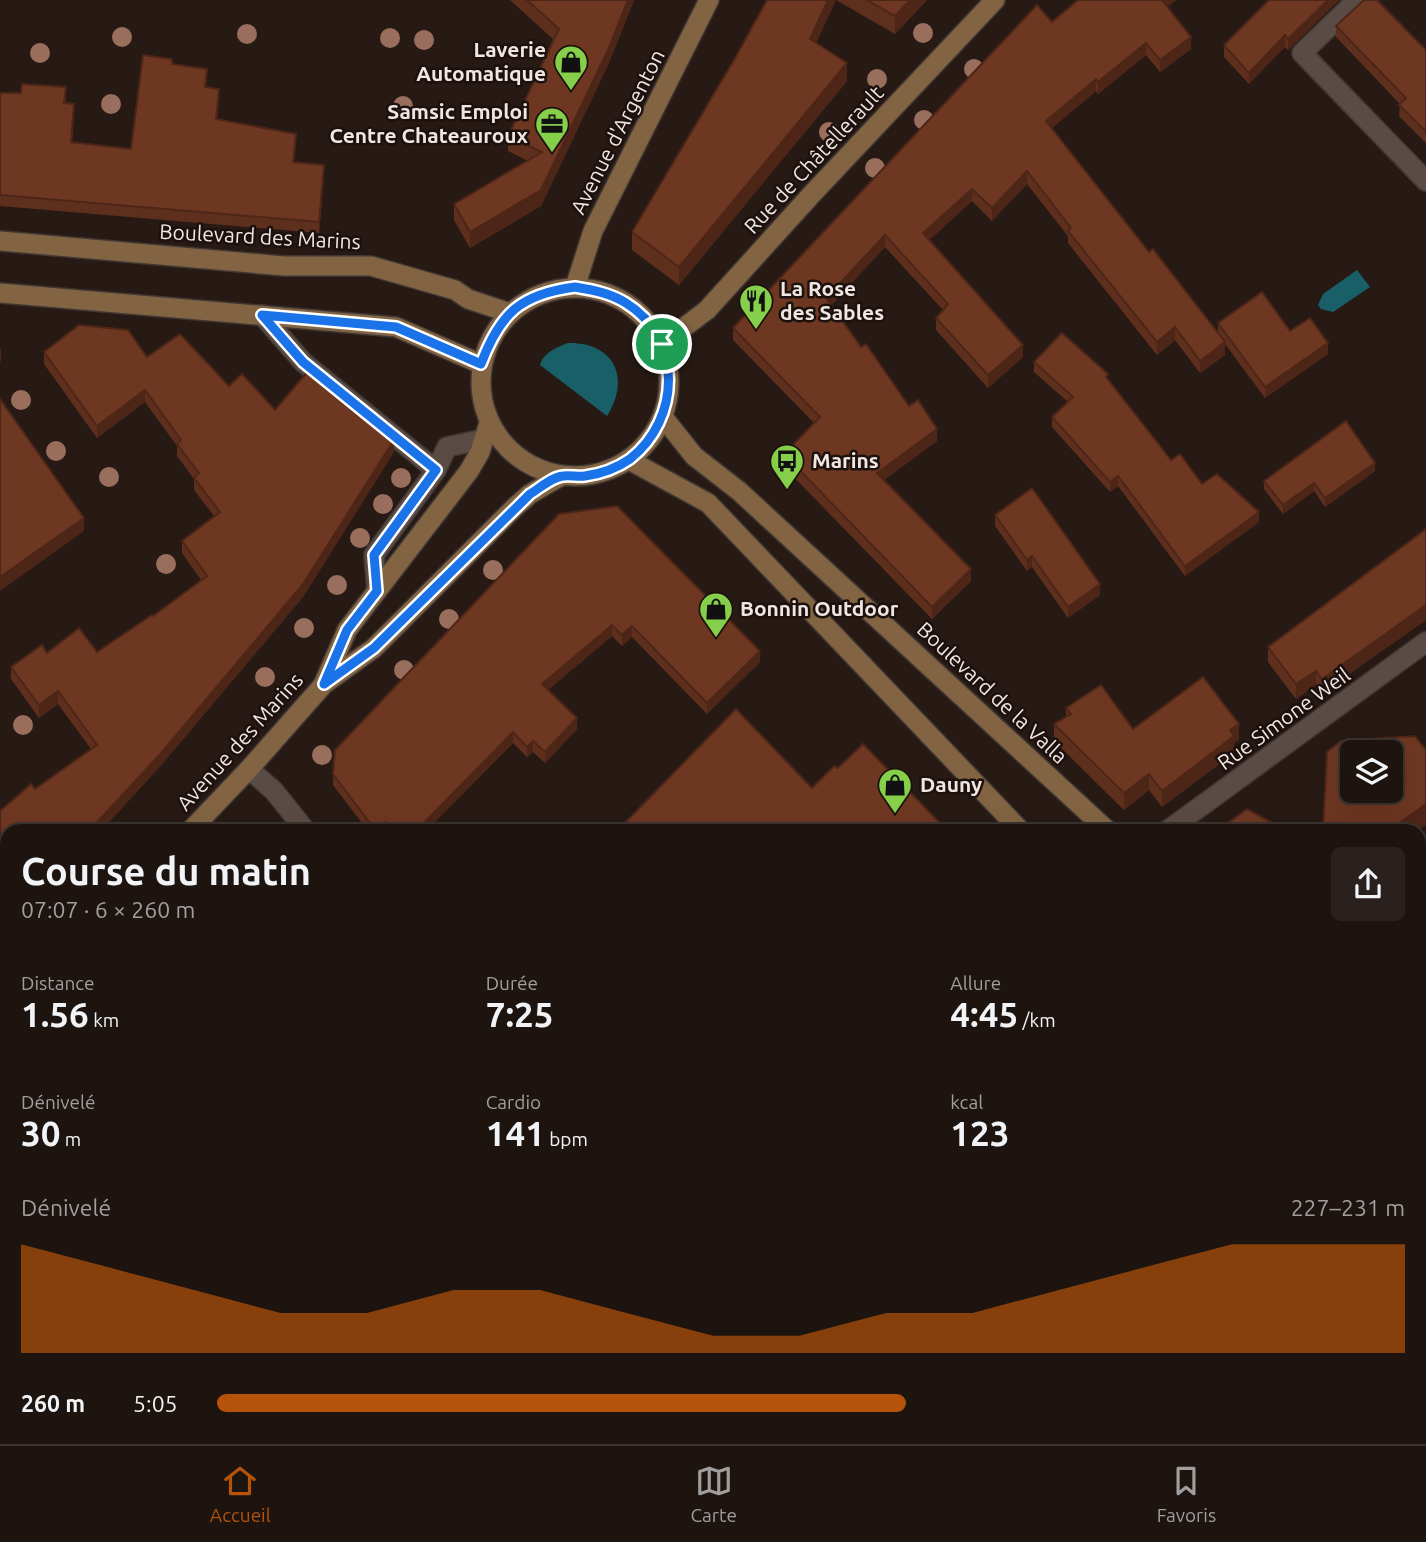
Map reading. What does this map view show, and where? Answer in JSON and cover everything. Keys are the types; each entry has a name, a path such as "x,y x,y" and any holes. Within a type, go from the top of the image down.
{"main road":[{"name":"Avenue d'Argenton","path":"575,287 593,231 709,0"},
{"name":"Rue de Châtellerault","path":"662,344 707,310 995,0"},
{"name":"Boulevard des Marins","path":"0,241 284,266 371,266 455,290 468,299 510,313"},
{"path":"575,287 602,291 626,303 647,321 662,344 669,371 668,400 663,417 645,444 629,460 608,471 584,476 561,476 531,466 486,431 480,394 481,364 492,336 510,313 529,299 551,290 575,287"},
{"path":"0,293 396,327 481,364"},
{"name":"Boulevard de la Valla","path":"663,417 694,456 739,491 1100,824"},
{"name":"Avenue des Marins","path":"324,684 347,630 469,471 486,431"},
{"path":"629,460 708,503 1014,824"},
{"name":"Avenue des Marins","path":"197,824 324,684 374,648 515,507 530,494 561,476"}],"street":[{"path":"1357,0 1302,53 1426,181"},
{"path":"262,315 303,362 436,470"},
{"path":"377,591 374,555 436,470 447,447 486,431"},
{"name":"Rue Simone Weil","path":"1177,824 1426,642"},
{"path":"249,769 274,791 300,824"}],"water":[{"path":"1357,270 1370,287 1333,312 1321,309 1318,305 1323,294"},
{"path":"568,343 584,344 597,349 614,365 618,388 607,416 540,365 547,354"}],"building":[{"path":"527,0 628,0 608,50 541,190 470,232 454,204 542,152 508,136 559,29"},
{"path":"767,0 828,0 810,39 847,63 679,267 632,232"},
{"path":"867,0 910,0 895,16"},
{"path":"1078,0 1162,0 1191,37 1160,60 1146,43 1098,82 1096,79 1046,121 1149,252 1153,249 1225,342 1200,361 1175,327 1157,342 1068,231 1071,228 1027,171 992,208 972,189 923,233 1023,345 988,375 936,318 948,304 885,235 826,298 861,347 866,344 909,406 918,400 937,429 877,473 971,569 932,607 784,454 820,417 733,328 1037,5 1052,22"},
{"path":"1269,0 1328,0 1288,39 1285,35 1249,73 1224,45"},
{"path":"1364,0 1377,0 1426,50 1426,132 1399,105 1406,98 1336,26"},
{"path":"143,55 172,59 172,64 207,69 205,87 219,89 216,119 296,134 293,162 324,165 319,222 0,195 0,93 21,93 22,84 66,87 64,103 74,104 71,142 131,149"},
{"path":"1262,292 1290,331 1310,318 1328,343 1265,387 1218,323"},
{"path":"79,325 128,330 147,357 180,334 229,386 242,374 275,410 309,370 394,440 303,584 163,751 95,824 0,824 0,811 31,784 35,789 97,745 58,691 39,705 11,667 42,645 47,653 79,628 97,652 153,616 207,576 182,541 220,512 194,478 199,473 177,444 181,440 145,390 97,426 44,352"},
{"path":"1062,333 1108,374 1106,377 1171,460 1180,454 1202,484 1217,474 1259,512 1185,566 1118,476 1110,482 1052,417 1073,397 1034,362"},
{"path":"0,399 84,518 0,577"},
{"path":"1346,421 1375,463 1325,498 1314,483 1283,505 1264,481"},
{"path":"1032,488 1100,584 1068,607 1032,556 1027,560 995,515"},
{"path":"617,506 760,651 707,703 632,626 622,635 612,625 542,684 577,718 545,752 533,741 527,747 513,732 423,824 371,824 333,774 335,750 559,514"},
{"path":"1426,529 1426,605 1322,679 1316,671 1296,684 1268,647"},
{"path":"1203,677 1239,724 1230,730 1234,736 1162,791 1149,774 1124,793 1054,724 1071,714 1066,708 1101,685 1133,729"},
{"path":"736,709 812,788 834,766 838,768 863,744 941,824 624,824"},
{"path":"1415,736 1426,750 1426,804 1398,824 1323,824 1327,752 1340,742 1340,803 1403,803 1403,740 1356,740"},
{"path":"1247,809 1274,824 1227,824"}],"place":[{"name":"Laverie Automatique","path":"571,92"},
{"name":"Samsic Emploi Centre Chateauroux","path":"552,154"},
{"name":"La Rose des Sables","path":"756,331"},
{"name":"Marins","path":"787,491"},
{"name":"Bonnin Outdoor","path":"716,639"},
{"name":"Dauny","path":"895,815"}],"route":[{"path":"575,287 602,291 626,303 647,321 662,344 669,371 668,400 663,417 645,444 629,460 608,471 584,476 561,476 530,494 374,648 324,684 347,630 377,591 374,555 436,470 303,362 262,315 396,327 481,364 492,336 510,313 529,299 551,290 575,287"}]}
